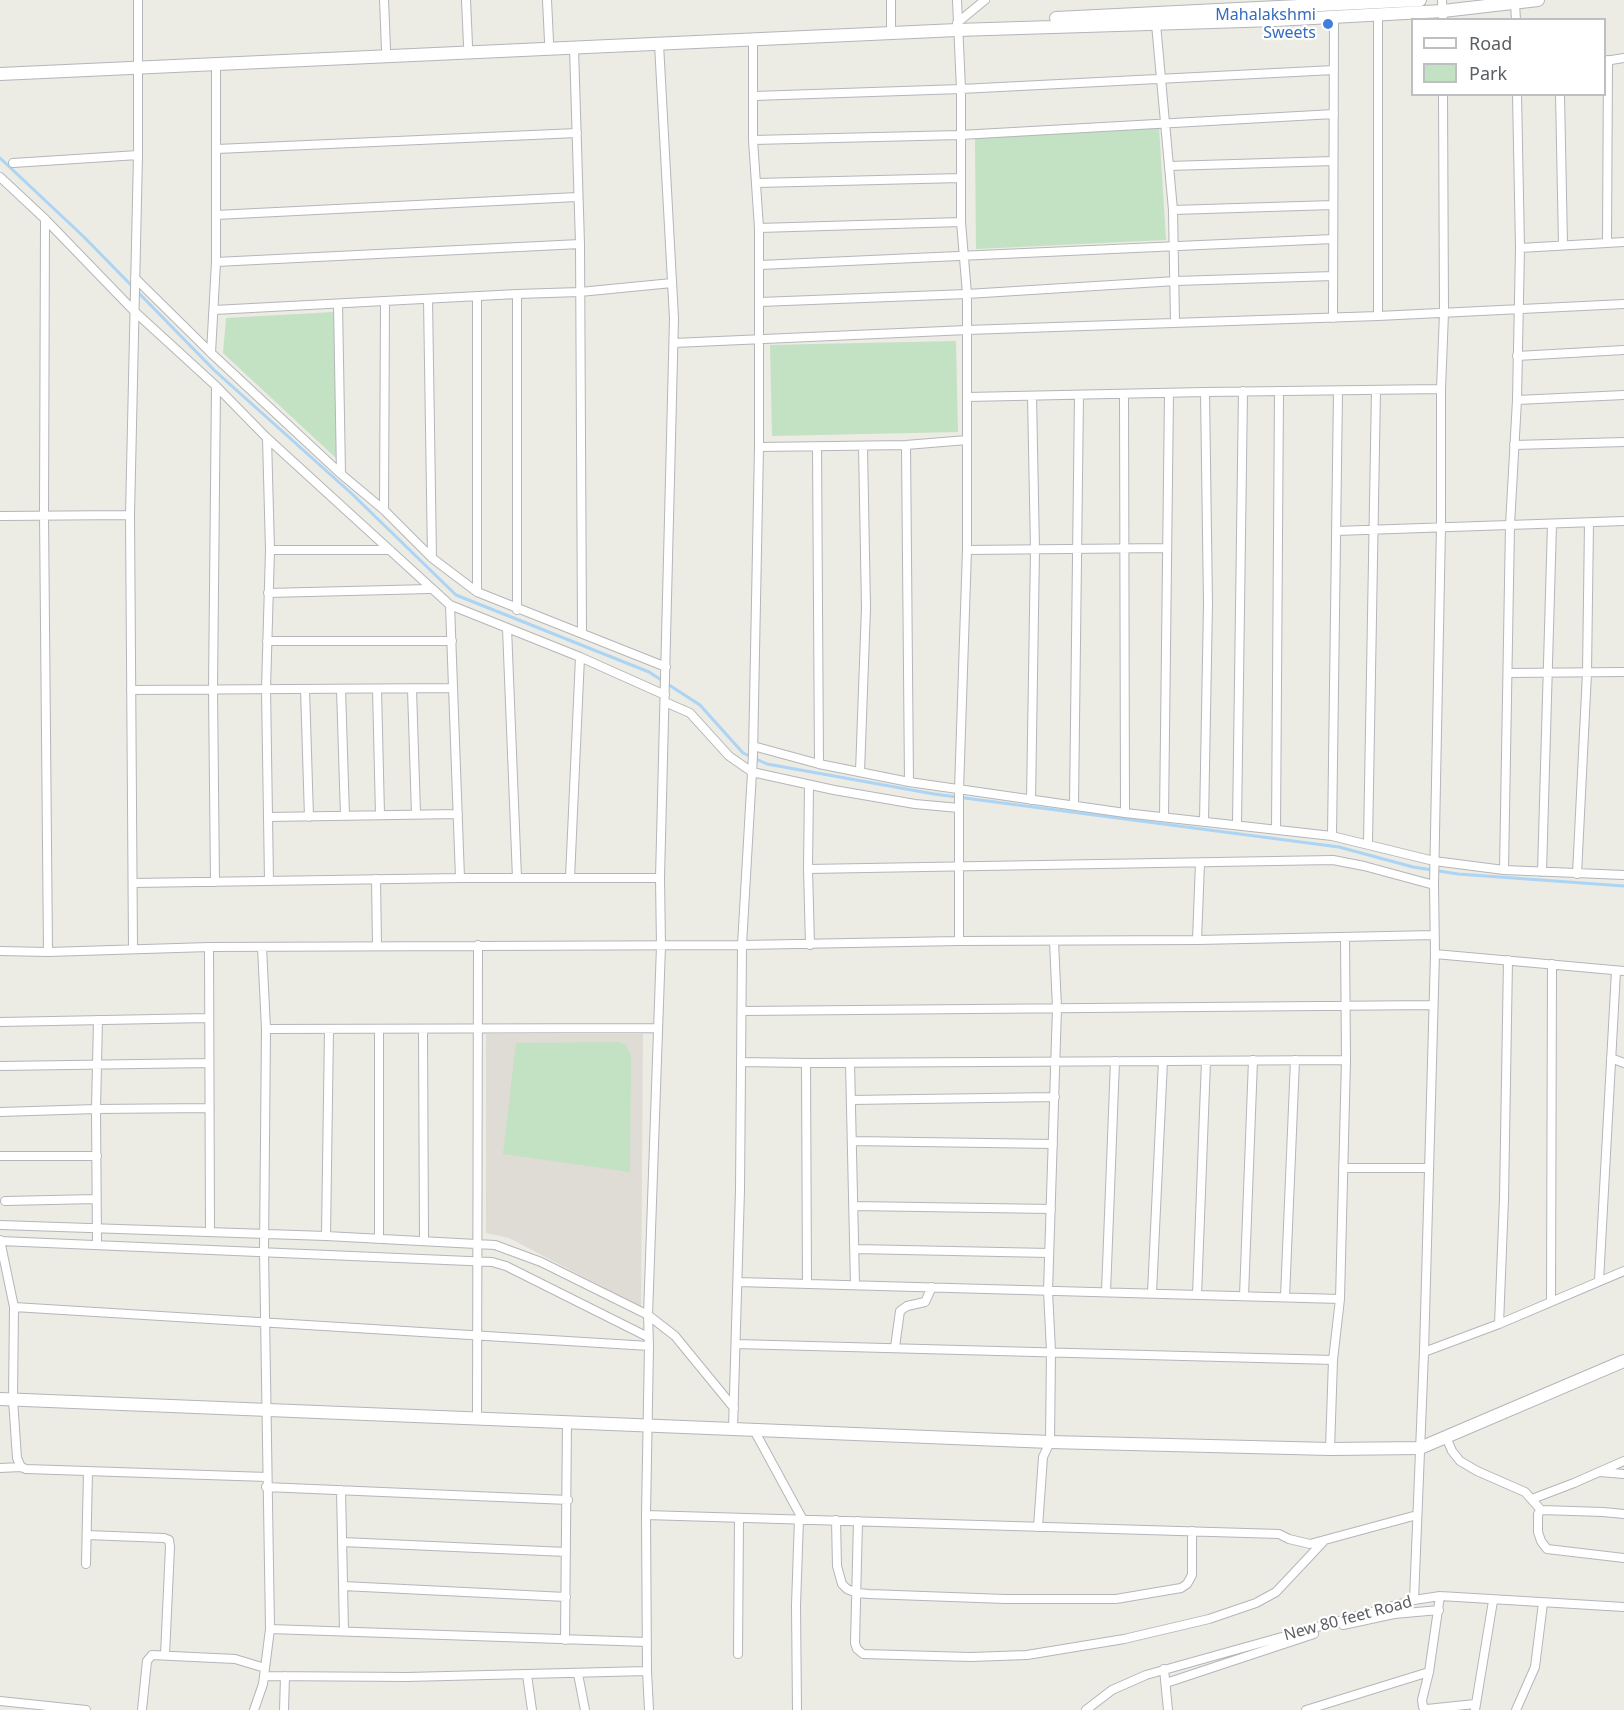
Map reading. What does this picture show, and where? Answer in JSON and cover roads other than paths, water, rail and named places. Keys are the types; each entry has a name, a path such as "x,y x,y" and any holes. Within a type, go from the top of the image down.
{"street":[{"path":"133,948 130,515 138,155 138,0"},
{"path":"384,0 386,49"},
{"path":"466,0 468,45"},
{"path":"547,0 549,41"},
{"path":"891,0 891,26"},
{"path":"957,0 961,89 961,222 967,294 967,550 959,790 959,941"},
{"path":"957,27 985,0"},
{"path":"0,66 216,64 574,48 1420,0"},
{"path":"0,74 386,49 891,26 1156,24 1378,15 1515,4 1538,0"},
{"path":"1515,4 1516,18"},
{"path":"1378,15 1378,316"},
{"path":"1333,318 1334,17"},
{"path":"1156,24 1173,210 1175,322"},
{"path":"733,1430 738,1282 742,945 753,750 761,340 759,228 753,140 753,39"},
{"path":"649,1710 646,1515 648,1314 660,946 674,343 659,44"},
{"path":"574,48 580,244 582,633"},
{"path":"1607,242 1606,61 1624,58"},
{"path":"211,353 216,262 216,64"},
{"path":"754,96 961,89 1160,77 1334,70"},
{"path":"1414,1600 1424,1352 1435,954 1434,861 1444,313 1443,96"},
{"path":"1504,870 1510,525 1517,400 1520,248 1517,96"},
{"path":"1560,96 1563,244"},
{"path":"753,140 960,135 1334,114"},
{"path":"217,149 577,133"},
{"path":"13,163 138,155"},
{"path":"1169,166 1333,161"},
{"path":"0,177 45,219 134,311 216,386 267,438 450,605 580,657 665,698 690,713 729,756 752,769 809,785 915,804 959,808"},
{"path":"756,183 961,178"},
{"path":"216,215 577,197"},
{"path":"1173,210 1333,205"},
{"path":"45,219 44,515 48,952"},
{"path":"759,228 961,222"},
{"path":"760,265 1333,239"},
{"path":"1520,248 1624,242"},
{"path":"216,262 580,244"},
{"path":"760,302 967,294 1176,281 1333,276"},
{"path":"135,278 211,353 341,474 384,510 432,558 477,592 517,610 666,667"},
{"path":"214,310 580,292 672,283"},
{"path":"517,294 517,610"},
{"path":"477,296 477,592"},
{"path":"428,299 432,558"},
{"path":"384,510 385,301"},
{"path":"338,304 341,474"},
{"path":"674,343 1175,322 1333,318 1624,304"},
{"path":"1517,356 1624,350"},
{"path":"215,882 213,689 216,386"},
{"path":"967,397 1441,389"},
{"path":"1368,843 1376,390"},
{"path":"1276,829 1278,391"},
{"path":"1332,836 1338,391"},
{"path":"1204,822 1208,604 1205,392"},
{"path":"1237,825 1243,392"},
{"path":"1164,817 1169,393"},
{"path":"1074,805 1079,395"},
{"path":"1124,395 1125,813"},
{"path":"1517,400 1624,395"},
{"path":"1031,800 1035,549 1032,396"},
{"path":"267,438 270,550 266,689 268,881"},
{"path":"759,447 906,445 967,440"},
{"path":"1514,445 1624,442"},
{"path":"906,445 909,782"},
{"path":"860,772 866,608 863,446"},
{"path":"817,447 819,764"},
{"path":"0,516 130,515"},
{"path":"1336,531 1624,522"},
{"path":"1578,874 1587,673 1589,523"},
{"path":"1542,872 1552,524"},
{"path":"967,550 1167,548"},
{"path":"270,550 390,550"},
{"path":"268,593 430,589"},
{"path":"450,605 460,878"},
{"path":"507,628 517,878"},
{"path":"267,641 452,641"},
{"path":"570,878 580,657"},
{"path":"1508,673 1624,672"},
{"path":"412,688 416,814"},
{"path":"131,690 452,688"},
{"path":"305,689 309,817"},
{"path":"341,689 345,816"},
{"path":"377,689 380,815"},
{"path":"753,750 959,790 1125,813 1332,836 1434,861 1504,870 1624,875"},
{"path":"809,785 810,945"},
{"path":"268,817 458,814"},
{"path":"808,869 1333,860 1365,866 1434,885"},
{"path":"1197,940 1200,863"},
{"path":"133,883 460,878 660,878"},
{"path":"376,879 377,945"},
{"path":"0,951 377,945 810,945 1434,935"},
{"path":"1330,1449 1333,1360 1340,1299 1346,1059 1345,937"},
{"path":"1038,1527 1043,1457 1050,1442 1051,1351 1048,1291 1057,1008 1054,941"},
{"path":"477,1419 478,945"},
{"path":"209,947 210,1232"},
{"path":"254,1710 258,1704 265,1672 270,1629 264,1322 267,1029 262,947"},
{"path":"1435,954 1620,971 1611,1058 1599,1281"},
{"path":"1499,1324 1504,1199 1508,960"},
{"path":"1551,1302 1552,964"},
{"path":"742,1011 1433,1005"},
{"path":"0,1022 208,1018"},
{"path":"97,1244 98,1020"},
{"path":"267,1029 657,1028"},
{"path":"326,1236 329,1029"},
{"path":"379,1029 379,1239"},
{"path":"423,1029 424,1241"},
{"path":"1611,1058 1624,1063"},
{"path":"741,1062 1346,1059"},
{"path":"1197,1295 1206,1060"},
{"path":"1244,1296 1253,1060"},
{"path":"1285,1297 1295,1060"},
{"path":"1106,1292 1115,1061"},
{"path":"1152,1293 1163,1061"},
{"path":"0,1066 209,1063"},
{"path":"806,1063 807,1283"},
{"path":"850,1063 855,1285"},
{"path":"851,1100 1055,1097"},
{"path":"0,1112 209,1108"},
{"path":"852,1141 1053,1144"},
{"path":"0,1156 97,1156"},
{"path":"1343,1168 1429,1168"},
{"path":"5,1202 96,1199"},
{"path":"854,1206 1051,1209"},
{"path":"0,1225 326,1236 495,1245 515,1251 648,1314 675,1336 734,1408"},
{"path":"21,1467 17,1458 14,1399 14,1307 0,1240 492,1262 506,1266 649,1341"},
{"path":"855,1249 1049,1252"},
{"path":"1424,1352 1499,1324 1624,1271"},
{"path":"738,1282 1340,1299"},
{"path":"895,1347 900,1311 907,1306 925,1302 932,1287"},
{"path":"14,1307 477,1335 649,1341"},
{"path":"736,1344 1333,1360"},
{"path":"0,1399 1050,1442 1330,1449 1420,1448 1624,1361"},
{"path":"566,1640 567,1422"},
{"path":"754,1430 801,1519 796,1605 797,1710"},
{"path":"1446,1437 1452,1451 1460,1461 1525,1492 1541,1510 1624,1514"},
{"path":"1532,1499 1624,1461"},
{"path":"0,1467 267,1477"},
{"path":"86,1564 88,1471"},
{"path":"1600,1472 1624,1474"},
{"path":"266,1487 568,1500"},
{"path":"341,1490 344,1631"},
{"path":"1541,1510 1538,1514 1538,1532 1547,1549 1624,1558"},
{"path":"646,1515 1279,1534 1301,1543 1310,1544 1417,1515"},
{"path":"738,1654 739,1518"},
{"path":"836,1520 838,1576 847,1589 857,1593 1005,1599 1116,1599 1181,1588 1191,1580 1192,1532"},
{"path":"858,1521 856,1646 863,1654 1028,1656 1124,1639 1209,1619 1256,1604 1276,1592 1323,1542"},
{"path":"87,1535 169,1540 165,1656"},
{"path":"342,1542 566,1552"},
{"path":"343,1586 566,1597"},
{"path":"1440,1596 1429,1672 1422,1700 1423,1707 1426,1709 1475,1707 1493,1601"},
{"name":"New 80 feet Road","path":"1086,1710 1112,1690 1146,1675 1414,1600 1440,1596 1493,1601 1624,1607"},
{"path":"1516,1710 1535,1667 1543,1603"},
{"path":"1166,1683 1270,1646 1341,1625 1394,1614 1439,1610"},
{"path":"270,1629 647,1642"},
{"path":"142,1710 147,1661 152,1656 235,1659 265,1672 285,1676 527,1675 647,1671"},
{"path":"1164,1669 1168,1710"},
{"path":"1306,1710 1429,1672"},
{"path":"578,1674 585,1710"},
{"path":"527,1675 532,1710"},
{"path":"284,1710 285,1676"},
{"path":"0,1701 29,1707 86,1710"}],"waterway":[{"path":"0,158 84,237 214,370 351,493 456,595 649,672 700,705 743,753 767,764 934,794 1339,847 1413,867 1458,874 1624,886"}],"place":[{"name":"Mahalakshmi Sweets","path":"1328,24"}]}
